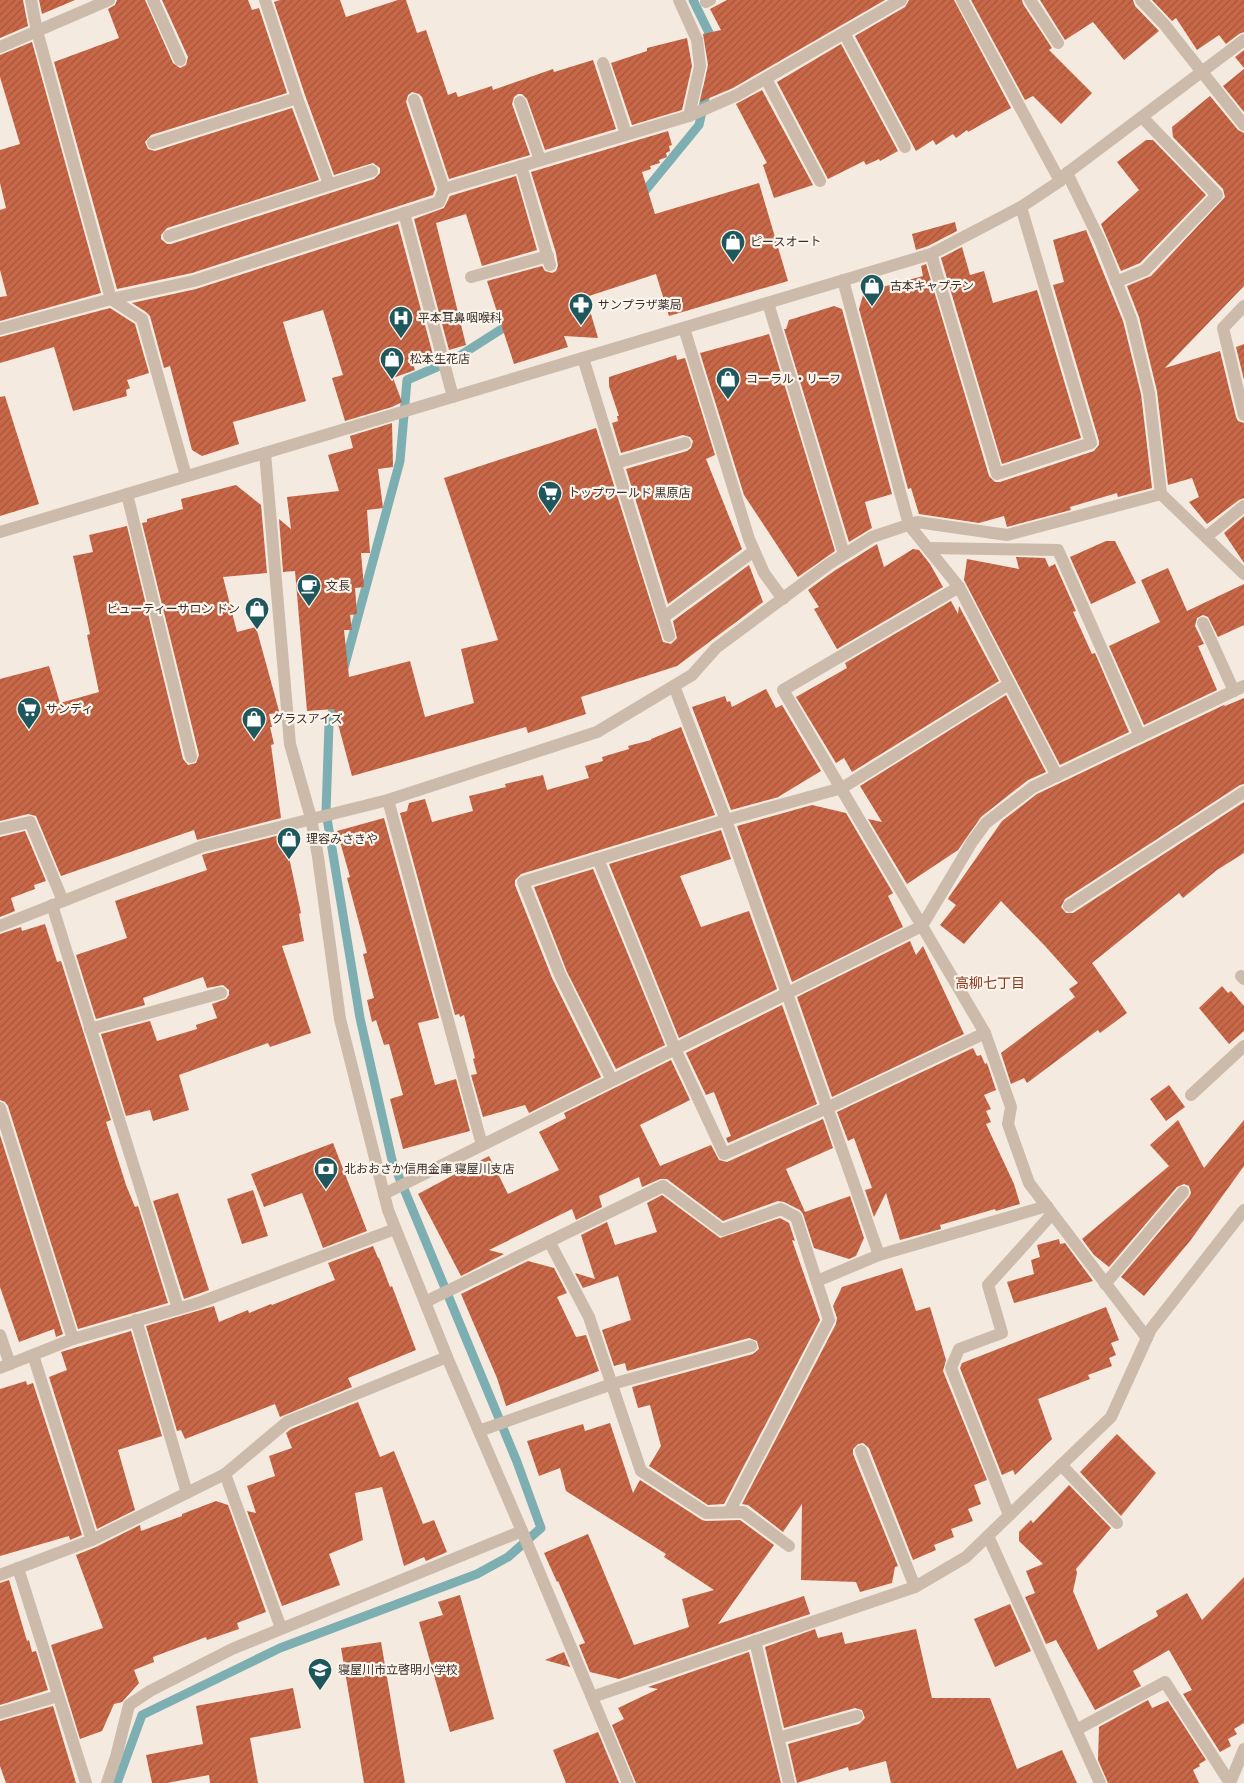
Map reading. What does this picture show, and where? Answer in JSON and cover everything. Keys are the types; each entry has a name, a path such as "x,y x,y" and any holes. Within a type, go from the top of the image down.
{"street":[{"path":"31,0 37,31 111,298 142,319 186,476"},
{"path":"0,47 108,0"},
{"path":"153,0 180,60"},
{"path":"265,0 297,98 329,184"},
{"path":"679,0 697,40 700,66 693,115"},
{"path":"444,189 693,115 737,96 901,0"},
{"path":"962,0 1101,244 1131,319 1149,393 1161,494 1244,574"},
{"path":"1030,0 1058,44"},
{"path":"1141,0 1164,24 1244,125"},
{"path":"844,33 905,147"},
{"path":"0,532 931,254 1021,207 1244,40"},
{"path":"602,63 626,134"},
{"path":"766,79 820,181"},
{"path":"153,143 297,98"},
{"path":"0,330 111,298 194,281 439,202 444,189 414,100"},
{"path":"520,102 540,160"},
{"path":"1116,282 1146,270 1217,195 1142,117"},
{"path":"471,277 549,260 521,166"},
{"path":"169,236 372,171"},
{"path":"931,254 997,474 1091,444 1021,207"},
{"path":"404,213 453,397"},
{"path":"843,280 909,525 959,587 1056,776"},
{"path":"768,303 844,554"},
{"path":"1244,306 1223,328 1244,415"},
{"path":"684,328 749,540 764,573 782,599"},
{"path":"583,358 670,636"},
{"path":"616,463 685,443"},
{"path":"265,453 290,744 320,816 318,857 340,1019 389,1191 395,1229 447,1357 484,1429 523,1533 628,1783"},
{"path":"127,494 191,757"},
{"path":"0,926 203,846 388,800 597,732 692,675 716,648 844,554 872,537 917,522 1007,535 1161,494"},
{"path":"1206,537 1244,506"},
{"path":"928,548 1058,550 1140,736"},
{"path":"664,617 754,551"},
{"path":"959,587 783,690 985,1033 1010,1107 1008,1124 1016,1150 1030,1183 1147,1338"},
{"path":"389,1191 922,926 972,842 986,823 1033,787 1239,689 1203,623"},
{"path":"612,1080 560,975 523,882 726,820 842,788 1009,684"},
{"path":"674,686 726,820 786,994 880,1255"},
{"path":"1069,906 1244,792"},
{"path":"388,800 482,1145"},
{"path":"0,829 30,822 57,903 90,1029 178,1308"},
{"path":"598,859 675,1049 724,1154 827,1108 985,1033"},
{"path":"90,1029 221,993"},
{"path":"1191,1094 1244,1046"},
{"path":"0,1108 73,1339"},
{"path":"425,1302 663,1186 722,1230 781,1209 796,1217 829,1320 729,1512"},
{"path":"1105,1284 1184,1192"},
{"path":"817,1281 880,1255 1050,1210"},
{"path":"1010,1515 952,1368 959,1348 1002,1333 988,1285 1050,1210"},
{"path":"592,1697 915,1587 966,1557 1111,1417 1152,1329 1244,1210"},
{"path":"0,1335 5,1366 73,1339 198,1302 395,1229"},
{"path":"549,1241 589,1317 641,1471 706,1513 743,1512 789,1546"},
{"path":"136,1320 186,1493"},
{"path":"484,1429 612,1384 752,1346"},
{"path":"34,1355 92,1540"},
{"path":"0,1575 92,1540 225,1474 287,1422 447,1357"},
{"path":"861,1451 915,1587"},
{"path":"1061,1465 1116,1523"},
{"path":"225,1474 281,1628"},
{"path":"107,1783 116,1757 129,1705 150,1691 232,1648 523,1533"},
{"path":"988,1536 1100,1783"},
{"path":"18,1568 86,1783"},
{"path":"755,1641 789,1783"},
{"path":"1076,1730 1165,1682 1230,1783"},
{"path":"0,1713 58,1696"},
{"path":"778,1738 857,1716"},
{"path":"1230,1783 1244,1749"}],"building":[{"path":"0,0 23,0 28,26 0,38"},
{"path":"39,0 75,0 42,14"},
{"path":"117,0 145,0 173,63 180,68 186,65 188,57 162,0 248,0 252,10 259,8 287,93 151,135 145,142 148,149 155,151 292,108 319,180 167,228 161,235 161,239 167,244 374,179 380,173 380,168 373,163 334,175 274,2 280,0 340,0 346,17 398,0 406,0 417,33 426,30 448,95 456,92 458,97 492,86 493,90 553,69 554,72 593,60 616,129 545,150 527,99 522,94 518,94 514,97 512,104 530,155 449,179 422,97 412,92 408,95 406,102 435,189 433,195 192,273 117,289 54,62 119,38 108,9 115,5"},
{"path":"727,0 885,0 733,88 700,102 708,65 703,34 721,30 710,9"},
{"path":"909,0 954,0 1011,108 968,132 967,130 956,138 953,134 936,145 933,140 916,151 855,36 905,7"},
{"path":"971,0 1022,0 1052,48 1049,50 1092,93 1061,124 1033,96 1025,100"},
{"path":"1040,0 1133,0 1135,6 1159,31 1124,60 1093,22 1065,40"},
{"path":"1152,0 1244,0 1244,32 1226,44 1219,35 1197,50 1176,18 1172,21"},
{"path":"687,38 692,66 682,110 632,125 611,63 647,51 647,48"},
{"path":"32,42 101,293 0,321 0,297 7,296 0,270 0,210 6,208 0,183 0,150 20,144 0,77 0,55"},
{"path":"841,44 898,151 880,161 879,159 866,165 864,161 828,179 777,82"},
{"path":"1244,50 1244,68 1235,57"},
{"path":"1244,69 1244,112 1223,86"},
{"path":"762,90 813,185 774,198 763,165 767,163 736,104"},
{"path":"1210,96 1238,130 1244,133 1244,286 1165,368 1220,351 1236,417 1238,421 1244,423 1244,498 1207,524 1189,502 1199,497 1192,478 1168,485 1157,391 1139,317 1127,286 1151,276 1225,197 1223,189 1173,137 1172,127"},
{"path":"668,131 672,145 669,146 670,151 666,153 667,157 659,160 660,163 650,166 651,169 642,172 655,214 759,183 788,281 669,316 656,274 586,297 598,338 564,336 568,347 514,364 487,281 542,266 545,271 552,273 556,271 558,266 556,253 531,172"},
{"path":"1146,140 1153,140 1206,195 1140,263 1121,271 1101,224 1139,190 1117,162"},
{"path":"516,176 537,250 482,266 466,214 436,223 466,345 449,350 414,219 444,208 450,196"},
{"path":"955,222 957,231 916,250 912,234"},
{"path":"398,224 433,355 412,361 415,370 393,378 402,402 392,407 345,421 332,378 343,375 323,310 283,322 306,401 233,422 239,444 202,456 192,450 170,366 164,368 150,316 132,303 196,289"},
{"path":"1086,230 1123,321 1141,394 1152,488 1118,497 1117,493 1070,507 1071,510 1007,527 1004,516 979,523 919,514 911,488 908,489 859,309 864,292 923,276 921,266 926,264 989,476 995,482 1000,482 1094,451 1099,445 1053,285 1064,282 1053,240"},
{"path":"962,247 970,275 984,271 993,303 1037,290 1081,438 1002,464 941,258"},
{"path":"834,306 842,309 892,494 865,502 872,528 849,542 784,329 786,329 789,320"},
{"path":"110,308 135,324 149,373 127,380 130,388 126,390 127,396 73,411 54,347 0,363 0,337"},
{"path":"769,334 835,551 798,577 744,495 700,353"},
{"path":"1244,344 1244,380 1236,347"},
{"path":"676,355 677,360 685,358 715,455 706,459 742,549 668,604 626,469 687,451 691,448 693,441 690,437 683,435 621,453 612,423 618,421 617,416 619,416 609,386 609,377"},
{"path":"5,396 39,504 0,516 0,397"},
{"path":"392,423 393,467 378,469 383,508 367,510 370,553 361,553 364,587 355,588 357,614 350,615 352,630 344,630 349,677 410,661 425,717 474,703 461,649 498,640 444,478 596,428 663,642 671,644 677,638 673,621 749,565 763,602 677,666 581,697 586,714 528,733 526,727 352,776 334,709 307,711 295,571 283,572 279,519 291,529 287,497 339,491 328,455 353,448 350,436"},
{"path":"236,485 261,505 267,573 223,577 237,632 256,627 279,711 279,713 269,714 274,744 271,745 281,818 197,840 194,830 61,876 36,816 28,814 0,821 0,679 49,666 60,703 99,692 87,635 90,634 73,556 93,552 89,535 127,526 183,759 188,765 196,763 199,755 142,523 147,522 147,519 183,509 181,499"},
{"path":"1244,516 1244,563 1224,533"},
{"path":"1106,541 1115,541 1136,583 1091,604 1070,557"},
{"path":"877,544 884,567 913,549 919,550 930,564 943,587 837,649 814,609 819,607 808,590"},
{"path":"1016,557 1045,558 1049,567 1055,564 1076,611 1073,612 1092,654 1095,653 1129,732 1060,765 964,580 967,559 1019,569"},
{"path":"1168,568 1187,611 1244,584 1244,625 1218,637 1208,617 1203,615 1197,618 1195,626 1204,644 1198,646 1217,690 1144,725 1109,646 1160,622 1141,580"},
{"path":"951,601 958,614 959,606 999,681 852,772 844,758 836,763 796,697 847,668 845,663"},
{"path":"766,689 776,708 782,705 821,771 779,797 731,810 692,707 725,696 727,702 730,701 732,707"},
{"path":"1006,695 1046,772 1028,780 981,817 958,850 907,884 868,819 882,822 860,786"},
{"path":"1244,698 1244,784 1065,899 1061,907 1066,913 1073,913 1244,802 1244,853 1217,870 1183,898 1179,893 1092,963 1127,1013 1100,1033 1098,1030 1027,1083 1024,1078 1011,1084 1001,1053 1075,997 1069,989 1078,983 1001,901 964,944 940,925 956,905 948,899 949,897 1002,821 1037,794 1224,705"},
{"path":"681,727 715,815 521,874 515,880 515,885 552,978 601,1077 529,1113 525,1105 483,1117 471,1075 477,1074 464,1015 460,1017 459,1014 455,1015 400,813 407,811 409,803 425,799 432,822 473,811 469,796 506,787 505,784 543,775 547,790 589,778 585,766 603,761 602,757 629,749 628,746 651,740"},
{"path":"812,805 846,813 893,893 888,896 903,927 792,982 737,826"},
{"path":"384,818 439,1018 418,1023 435,1085 456,1079 470,1131 403,1149 390,1099 403,1095 389,1044 384,1045 376,1020 372,1022 367,1000 374,998 363,954 367,953 347,878 350,877 337,831"},
{"path":"721,830 731,859 680,876 701,927 749,911 777,989 679,1038 609,864"},
{"path":"25,831 46,881 34,885 35,889 11,898 15,911 0,917 0,837"},
{"path":"284,834 301,913 299,914 304,941 282,946 311,1033 270,1047 268,1043 179,1075 189,1110 153,1121 150,1110 126,1116 101,1034 150,1021 157,1041 197,1029 196,1025 217,1018 212,1004 226,999 229,995 229,990 223,985 207,988 203,977 143,998 145,1005 96,1019 76,955 127,938 115,901 207,870 202,855"},
{"path":"593,869 665,1045 616,1069 567,972 534,887"},
{"path":"45,924 57,962 61,961 111,1120 106,1122 126,1185 135,1207 138,1206 168,1303 78,1329 8,1106 0,1100 0,934 21,927 22,931"},
{"path":"910,941 916,955 923,946 964,1034 832,1097 797,997"},
{"path":"1222,986 1228,993 1231,991 1244,1006 1244,1031 1229,1044 1199,1008"},
{"path":"782,1005 817,1104 728,1143 726,1138 731,1136 714,1092 706,1095 686,1053"},
{"path":"973,1048 977,1056 981,1055 985,1064 987,1063 996,1090 984,1095 991,1109 986,1111 991,1122 986,1124 1014,1184 1020,1204 996,1211 995,1209 940,1225 941,1229 900,1240 886,1193 874,1217 865,1190 872,1188 854,1138 848,1141 837,1112"},
{"path":"671,1060 690,1100 640,1125 660,1166 711,1145 719,1160 727,1162 823,1119 833,1148 786,1169 805,1212 850,1196 864,1238 856,1256 849,1259 814,1248 803,1214 800,1210 784,1202 778,1201 723,1221 667,1179 660,1179 642,1187 639,1177 599,1196 602,1207 576,1220 572,1209 489,1250 504,1254 461,1276 418,1194 489,1156 508,1194 559,1170 539,1132 566,1118 564,1113"},
{"path":"1169,1085 1185,1107 1166,1121 1150,1099"},
{"path":"1178,1120 1204,1168 1244,1120 1244,1166 1190,1241 1144,1296 1121,1277 1189,1197 1191,1193 1189,1186 1184,1184 1177,1187 1109,1267 1094,1255 1082,1239 1169,1166 1150,1145"},
{"path":"0,1135 63,1334 56,1337 54,1329 19,1342 0,1287"},
{"path":"333,1143 367,1231 323,1248 302,1193 264,1207 251,1174"},
{"path":"253,1190 268,1236 242,1244 227,1199"},
{"path":"178,1193 209,1290 184,1299 153,1201"},
{"path":"662,1195 720,1238 780,1218 789,1223 795,1241 792,1240 820,1320 724,1504 708,1505 649,1466 661,1446 650,1405 638,1408 632,1387 753,1354 759,1349 757,1341 749,1338 627,1371 625,1363 614,1366 602,1330 631,1320 618,1276 583,1288 575,1273 595,1279 581,1235 607,1222 615,1245 657,1232 647,1203"},
{"path":"1059,1239 1060,1244 1065,1243 1093,1281 1014,1303 1007,1282 1034,1274 1031,1260 1040,1257 1037,1245"},
{"path":"373,1246 390,1287 392,1286 416,1350 348,1378 352,1387 280,1417 275,1404 185,1439 181,1430 177,1431 146,1326 214,1306 219,1322 248,1310 249,1313 272,1305 335,1280 328,1263"},
{"path":"528,1261 554,1268 567,1293 557,1297 576,1337 586,1335 599,1371 506,1406 497,1378 461,1294"},
{"path":"902,1268 916,1311 930,1307 946,1360 943,1371 987,1480 974,1485 981,1504 968,1509 973,1521 951,1529 954,1537 934,1545 936,1550 913,1560 869,1448 863,1443 858,1444 853,1449 853,1454 898,1566 895,1567 892,1583 860,1592 856,1582 801,1580 802,1504 783,1532 748,1505 742,1504 836,1324 837,1318 833,1306 842,1287"},
{"path":"1106,1307 1119,1340 1111,1343 1116,1355 1109,1358 1112,1366 1088,1375 1090,1379 1038,1399 1052,1439 1015,1475 1013,1470 1002,1475 960,1368 962,1363"},
{"path":"131,1331 162,1436 118,1450 135,1510 97,1529 49,1377 67,1370 61,1352"},
{"path":"26,1381 27,1385 33,1383 82,1535 70,1540 69,1536 0,1556 0,1389"},
{"path":"358,1402 380,1457 394,1451 423,1524 434,1520 447,1552 426,1561 424,1557 404,1566 382,1487 355,1493 363,1540 329,1554 340,1585 282,1606 247,1511 256,1513 247,1486 275,1476 269,1456 292,1448 286,1433 291,1429"},
{"path":"610,1423 633,1493 640,1480 702,1520 740,1520 774,1545 718,1624 804,1596 810,1614 619,1679 590,1672 579,1645 585,1643 544,1553 588,1534 634,1645 689,1627 682,1599 714,1590 664,1557 666,1554 566,1491 560,1468 539,1476 527,1441 583,1424 585,1431"},
{"path":"1117,1434 1156,1473 1121,1516 1080,1472"},
{"path":"1069,1485 1111,1528 1076,1569 1077,1573 1073,1591 1098,1650 1158,1616 1156,1611 1187,1593 1202,1620 1244,1577 1244,1723 1234,1729 1237,1734 1228,1739 1231,1746 1220,1752 1183,1694 1192,1690 1169,1650 1133,1671 1141,1686 1095,1710 1056,1640 1046,1644 1025,1597 1035,1593 1026,1571 1043,1564 1019,1541 1019,1532 1031,1520 1033,1523"},
{"path":"216,1501 228,1505 266,1612 237,1623 239,1629 207,1640 206,1637 153,1657 154,1662 134,1670 139,1683 122,1702 114,1704 102,1731 80,1739 51,1645 103,1628 76,1555 140,1525 141,1531"},
{"path":"9,1580 27,1641 29,1640 32,1652 36,1651 48,1690 0,1705 0,1583"},
{"path":"460,1595 494,1719 450,1732 419,1622 443,1615 438,1602"},
{"path":"1010,1604 1031,1651 995,1667 974,1619"},
{"path":"815,1629 818,1638 842,1632 845,1644 916,1629 932,1698 990,1698 1017,1769 1062,1750 1077,1783 891,1783 886,1761 849,1771 848,1767 797,1783 788,1744 859,1724 865,1718 862,1710 855,1708 784,1728 765,1647"},
{"path":"381,1642 405,1783 364,1783 341,1648"},
{"path":"564,1652 570,1667 545,1660"},
{"path":"749,1652 781,1783 636,1783 612,1725 624,1719 618,1708 658,1689 648,1687"},
{"path":"293,1688 301,1728 250,1738 258,1783 210,1783 209,1775 167,1783 152,1783 146,1755 203,1744 196,1706"},
{"path":"1148,1700 1152,1708 1168,1701 1206,1760 1193,1770 1199,1783 1108,1783 1098,1760 1099,1727"},
{"path":"53,1706 76,1783 6,1783 0,1766 0,1721"},
{"path":"598,1732 619,1783 566,1783 553,1750"}],"waterway":[{"path":"693,0 714,43"},
{"path":"640,197 699,125 707,89"},
{"path":"344,668 400,461 407,380 453,360 511,323"},
{"path":"117,1783 142,1715 280,1648 477,1574 508,1557 541,1528 517,1462 392,1160 360,1018 326,812 329,724 336,698"}],"place":[{"name":"ピースオート","path":"733,263"},
{"name":"古本キャプテン","path":"872,307"},
{"name":"サンプラザ薬局","path":"581,326"},
{"name":"平本耳鼻咽喉科","path":"401,339"},
{"name":"松本生花店","path":"392,380"},
{"name":"コーラル・リーフ","path":"728,400"},
{"name":"トップワールド 黒原店","path":"550,514"},
{"name":"文長","path":"309,607"},
{"name":"ビューティーサロン ドン","path":"257,630"},
{"name":"サンディ","path":"29,730"},
{"name":"グラスアイズ","path":"254,740"},
{"name":"理容みさきや","path":"289,860"},
{"name":"北おおさか信用金庫 寝屋川支店","path":"326,1190"},
{"name":"寝屋川市立啓明小学校","path":"320,1691"}],"district":[{"name":"高柳七丁目","path":"990,983"}]}
